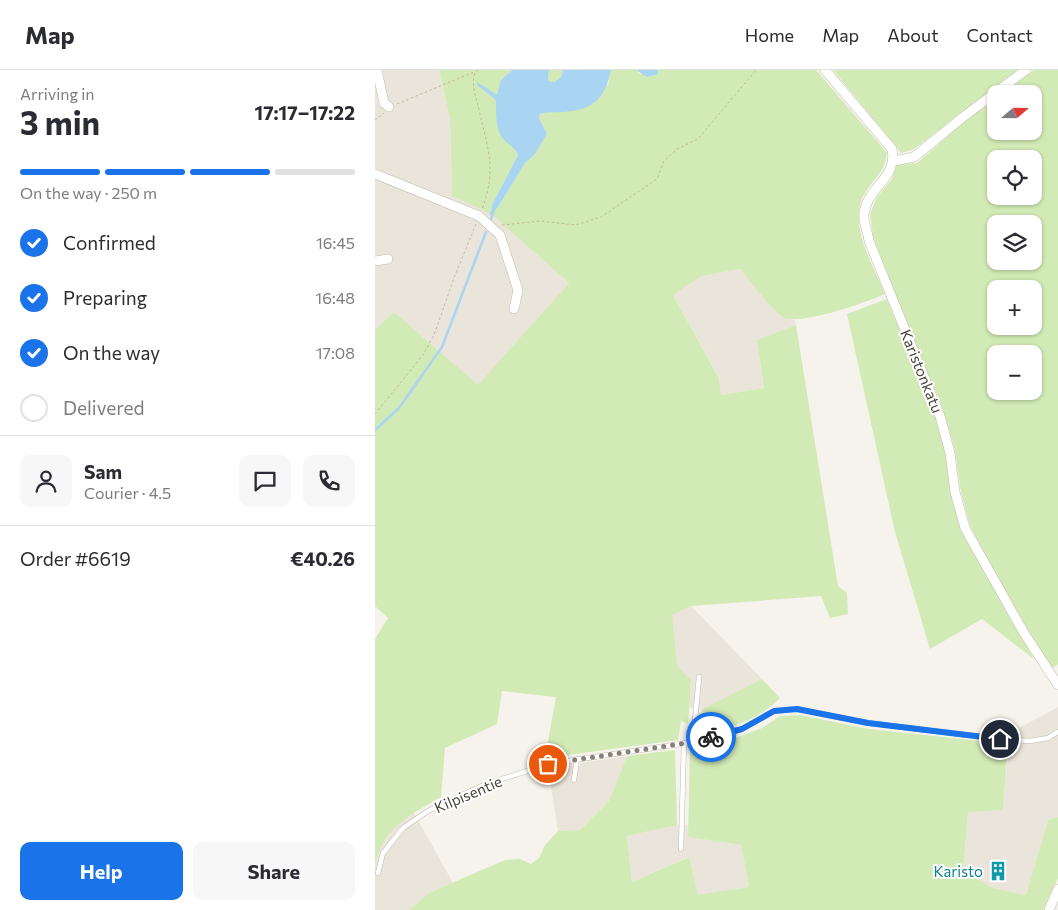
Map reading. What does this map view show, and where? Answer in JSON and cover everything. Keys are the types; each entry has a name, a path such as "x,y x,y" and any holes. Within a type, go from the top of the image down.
{"street":[{"path":"377,70 384,103 389,107"},
{"path":"825,70 892,149 894,161 914,157 963,117 1026,70"},
{"name":"Karistonkatu","path":"894,161 887,175 870,196 864,214 869,240 940,416 950,453 955,492 965,528 1024,633 1058,684"},
{"path":"375,174 479,216 500,235 518,290 514,309"},
{"path":"375,261 388,260"},
{"path":"1049,910 1058,889"}],"lane":[{"path":"693,742 699,677"},
{"name":"Kilpisentie","path":"377,874 383,853 403,828 428,811 484,785 548,764 693,742 742,729 774,711 797,709 868,723 1029,741 1048,738 1058,732"},
{"path":"681,849 684,744"},
{"path":"574,780 577,760"}],"path":[{"path":"375,120 389,107 478,70"},
{"path":"490,227 540,221 576,225 601,217 657,179 664,161 677,149 698,139 756,70"},
{"path":"375,414 409,375 434,335 453,278 479,216 489,185 491,163 474,86 475,72"}],"shaded area":[{"path":"375,70 439,70 450,119 452,196 491,214 569,283 478,386 394,312 375,330"},
{"path":"740,269 782,317 795,320 796,325 757,340 764,388 721,395 719,377 673,295 701,276"},
{"path":"691,606 762,679 703,710 689,707 691,680 677,667 672,626 672,615"},
{"path":"1058,707 1058,817 1048,820 1026,895 993,888 963,871 968,811 1003,810 1010,733"},
{"path":"627,756 609,801 580,830 558,831 548,768"},
{"path":"414,813 453,883 429,893 409,910 375,910 375,863 379,848 399,821"},
{"path":"677,825 688,825 688,837 741,845 749,887 698,896 688,857 632,882 627,836"}],"green space":[{"path":"439,70 512,70 501,80 503,139 512,145 518,155 492,205 498,207 525,163 535,154 547,134 539,118 540,114 608,85 611,70 636,70 640,74 657,74 658,70 816,70 887,153 882,170 865,193 860,205 859,218 864,244 885,294 832,312 801,319 789,319 775,311 740,269 701,276 673,295 719,378 721,395 764,388 757,340 796,325 838,586 847,593 848,614 830,618 821,596 691,606 672,615 677,666 691,680 688,724 681,721 678,740 545,758 556,697 502,691 497,724 445,748 441,797 409,816 392,830 385,839 375,863 375,639 388,618 375,606 375,330 394,312 478,385 569,283 491,214 452,196 450,119"},
{"path":"549,70 563,70 561,77 556,82 548,81"},
{"path":"833,70 1019,70 999,85 987,85 987,94 914,149 901,153"},
{"path":"1034,70 1058,70 1058,664 1053,668 1027,632 970,526 961,492 955,450 941,404 905,320 873,236 870,214 877,197 892,179 896,165 917,163 960,125 987,105 987,140 1043,140 1043,85 1014,85"},
{"path":"887,299 938,422 947,455 951,493 961,531 1034,659 982,619 930,649 895,532 847,314"},
{"path":"762,679 780,698 772,706 753,718 700,736 703,709"},
{"path":"800,715 869,729 1008,744 1003,810 968,812 963,871 993,888 1026,895 1048,820 1058,817 1058,878 1043,910 409,910 429,893 505,860 520,859 531,864 539,858 545,845 558,831 580,830 609,801 627,756 675,750 677,825 627,836 632,882 689,857 698,895 749,887 741,845 688,837 690,750 730,740 762,728 780,716"}],"water":[{"path":"512,70 549,70 548,81 555,82 561,77 563,70 611,70 601,96 590,105 573,111 540,114 539,118 547,134 535,154 525,163 498,207 491,214 492,205 518,155 514,148 504,140 499,131 496,100 477,85 477,82 497,95 501,80"},
{"path":"636,70 658,70 658,74 647,77"}],"waterway":[{"path":"491,214 494,210 491,219"},
{"path":"375,430 399,408 442,347 486,232"}],"way so far":[{"path":"548,764 693,742 711,737"}],"place":[{"name":"Karisto","path":"998,871"}],"route":[{"path":"711,737 742,729 774,711 797,709 868,723 1000,739"}]}
